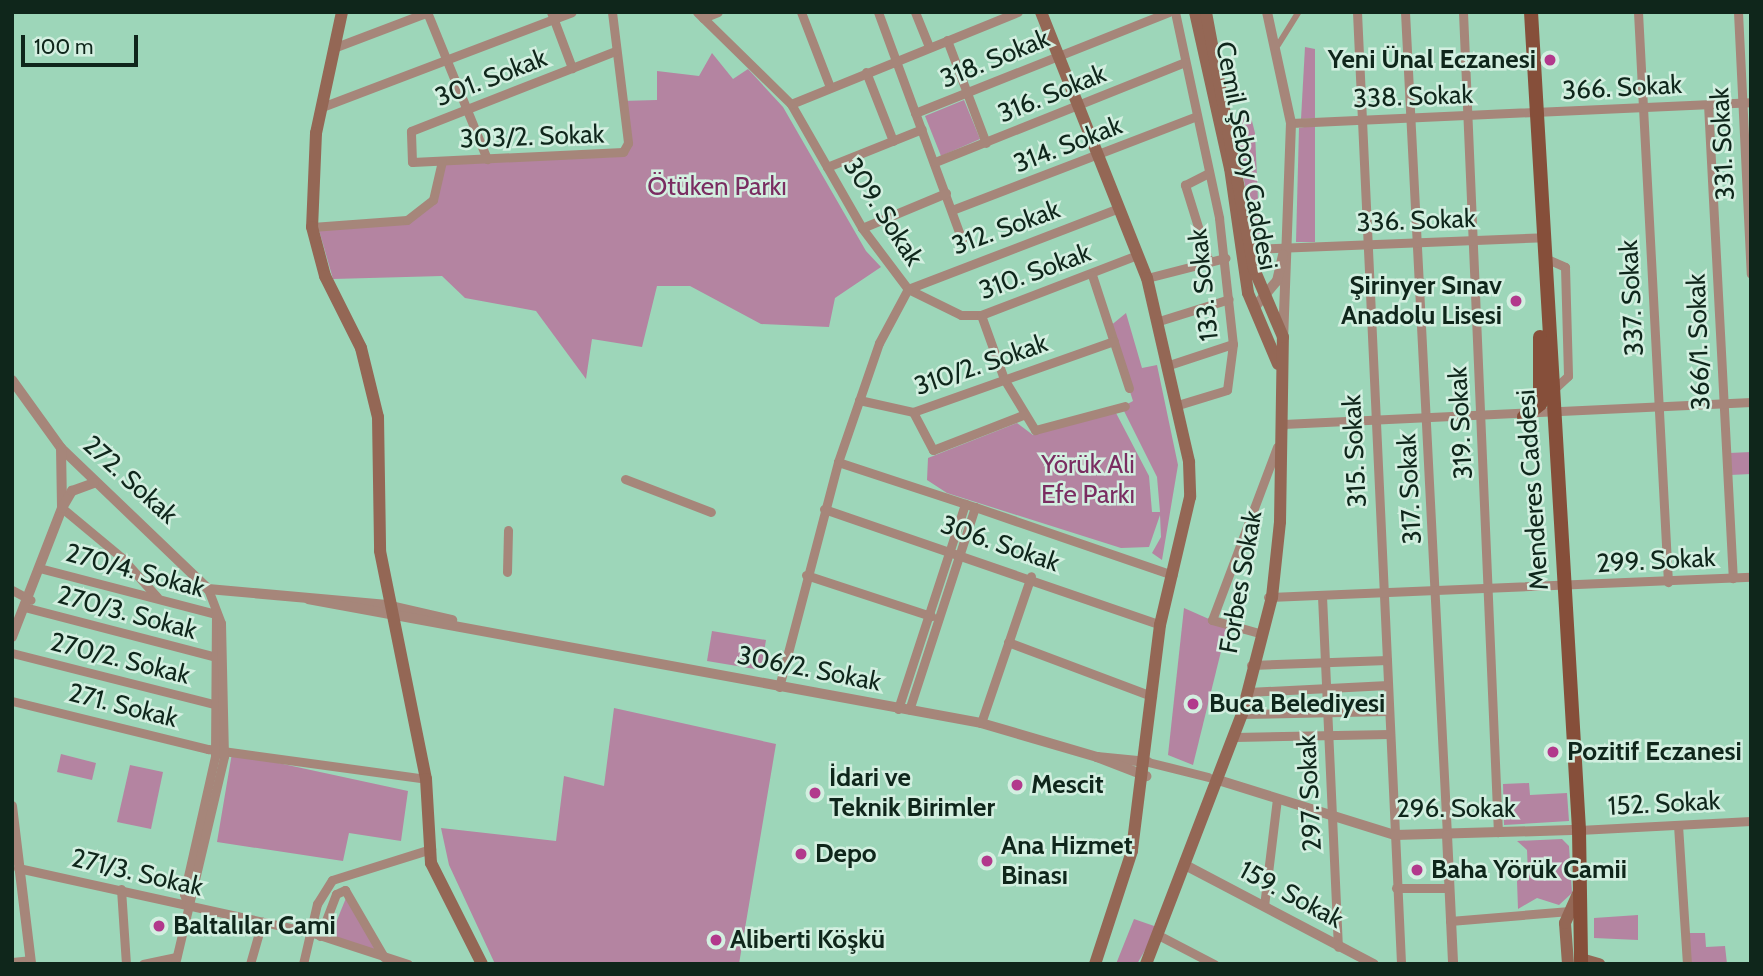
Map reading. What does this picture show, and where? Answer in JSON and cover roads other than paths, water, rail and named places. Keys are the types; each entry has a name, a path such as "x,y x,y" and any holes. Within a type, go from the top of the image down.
{"main road":[{"path":"342,12 322,107 312,227 373,391 381,542 390,610 426,779 431,863 482,964"},
{"path":"1041,12 1147,278 1178,405 1190,497 1160,625 1146,776 1123,885 1094,964"},
{"name":"Cemil Şeboy Caddesi","path":"1195,12 1254,308 1282,376"},
{"name":"Cemil Şeboy Caddesi","path":"1206,12 1226,104 1251,249"},
{"name":"Menderes Caddesi","path":"1531,12 1551,391 1579,830 1577,962"},
{"name":"Forbes Sokak","path":"1146,964 1161,937 1199,832 1253,665 1269,597 1279,500 1283,424 1283,337 1266,299 1251,249"},
{"path":"1524,417 1540,404 1540,295 1547,286"},
{"name":"Forbes Sokak","path":"1214,779 1235,737 1242,714 1269,597"},
{"path":"1579,891 1570,911 1577,962 1599,964"}],"street":[{"path":"336,47 427,12 487,159"},
{"path":"322,107 553,16 572,12"},
{"path":"612,12 615,51"},
{"path":"700,15 718,12"},
{"path":"801,12 830,87"},
{"path":"878,12 962,240"},
{"path":"915,12 929,47"},
{"path":"791,104 1018,12"},
{"name":"318. Sokak","path":"915,113 1169,12"},
{"name":"133. Sokak","path":"1175,12 1225,258 1233,344 1227,390 1178,405"},
{"name":"Forbes Sokak","path":"1267,12 1278,45 1290,123 1290,248 1283,337"},
{"path":"1278,45 1299,12"},
{"name":"315. Sokak","path":"1357,12 1365,244 1401,964"},
{"name":"317. Sokak","path":"1405,12 1438,592 1447,835 1446,888 1452,964"},
{"name":"319. Sokak","path":"1463,12 1498,832"},
{"name":"337. Sokak","path":"1638,12 1668,582"},
{"name":"331. Sokak","path":"1738,12 1746,102 1751,274"},
{"name":"309. Sokak","path":"700,15 791,104 862,228 908,289 879,343 838,462 806,575 779,687"},
{"path":"553,16 572,68"},
{"path":"947,40 986,143"},
{"name":"301. Sokak","path":"412,162 411,131 615,51"},
{"name":"303/2. Sokak","path":"412,162 623,152 628,144 615,51"},
{"name":"316. Sokak","path":"935,162 1079,107 1185,62"},
{"path":"866,72 893,141"},
{"name":"366. Sokak","path":"1538,114 1746,102"},
{"name":"366/1. Sokak","path":"1708,104 1733,578"},
{"name":"338. Sokak","path":"1290,123 1538,114"},
{"name":"314. Sokak","path":"952,210 1098,158 1196,116"},
{"path":"827,167 922,129"},
{"name":"303/2. Sokak","path":"312,227 407,220 433,200 442,161"},
{"path":"1209,173 1185,185 1209,262"},
{"path":"862,228 946,193"},
{"name":"312. Sokak","path":"908,289 1119,208"},
{"name":"336. Sokak","path":"1251,249 1544,237"},
{"path":"1266,299 1277,281 1290,248"},
{"name":"310. Sokak","path":"908,289 961,315 981,315 1092,275 1137,255"},
{"path":"1147,278 1225,258"},
{"path":"1545,258 1565,267 1568,376 1551,391"},
{"path":"1092,275 1129,388"},
{"path":"1254,308 1266,299 1287,291"},
{"path":"1158,321 1229,299"},
{"path":"981,315 1004,379 1023,415 1035,430 1125,406"},
{"name":"310/2. Sokak","path":"859,400 913,412 1114,341"},
{"path":"1168,365 1233,344"},
{"name":"272. Sokak","path":"14,385 61,449 94,484 208,589 216,614 219,749"},
{"path":"1259,632 1212,620 1283,424 1524,417 1751,402"},
{"path":"1540,404 1553,415"},
{"path":"913,412 933,450 1023,415"},
{"path":"61,449 62,508 121,557 157,597"},
{"path":"838,462 1173,575"},
{"path":"625,479 711,512"},
{"path":"14,630 29,604 43,569 62,508 72,491 94,484"},
{"path":"903,710 928,615 965,504"},
{"path":"903,710 938,619 975,508"},
{"name":"306. Sokak","path":"824,509 1031,576 1160,625"},
{"path":"508,530 508,572"},
{"name":"270/4. Sokak","path":"43,569 216,614"},
{"path":"806,575 938,619"},
{"path":"981,723 1031,576"},
{"name":"299. Sokak","path":"1269,597 1751,578"},
{"name":"306/2. Sokak","path":"208,589 390,610 779,687 981,723 1097,757 1148,762"},
{"name":"270/3. Sokak","path":"12,590 29,604 216,657"},
{"name":"297. Sokak","path":"1322,596 1339,947"},
{"name":"272. Sokak","path":"216,614 219,749"},
{"path":"1008,642 1152,696"},
{"name":"270/2. Sokak","path":"12,653 217,705"},
{"path":"1253,665 1387,660"},
{"path":"1248,692 1388,685"},
{"name":"271. Sokak","path":"12,701 219,749 426,779"},
{"path":"1242,714 1390,711"},
{"path":"1235,737 1390,734"},
{"path":"143,964 176,960 219,749"},
{"path":"1097,757 1146,776"},
{"path":"1148,762 1214,779"},
{"name":"296. Sokak","path":"1214,779 1395,835 1579,830"},
{"path":"1264,905 1277,799"},
{"path":"12,806 14,842 30,962 12,962"},
{"name":"152. Sokak","path":"1579,830 1751,821"},
{"path":"1678,825 1687,964"},
{"path":"303,964 332,880 430,849"},
{"name":"159. Sokak","path":"1187,866 1374,964"},
{"name":"271/3. Sokak","path":"18,868 315,934 408,964"},
{"path":"1396,888 1446,888"},
{"path":"121,889 126,964"},
{"path":"315,934 336,894 345,890 384,957"},
{"path":"1450,921 1570,911"},
{"path":"250,964 262,922"},
{"path":"1161,937 1214,964"}],"place":[{"name":"Yeni Ünal Eczanesi","path":"1550,60"},
{"name":"Şirinyer Sınav Anadolu Lisesi","path":"1516,301"},
{"name":"Buca Belediyesi","path":"1193,704"},
{"name":"Pozitif Eczanesi","path":"1553,752"},
{"name":"Mescit","path":"1017,785"},
{"name":"İdari ve Teknik Birimler","path":"815,793"},
{"name":"Depo","path":"801,854"},
{"name":"Ana Hizmet Binası","path":"987,861"},
{"name":"Baha Yörük Camii","path":"1417,870"},
{"name":"Baltalılar Cami","path":"159,926"},
{"name":"Aliberti Köşkü","path":"716,940"}],"park label":[{"name":"Ötüken Parkı","path":"717,187"},
{"name":"Yörük Ali Efe Parkı","path":"1088,480"}]}
